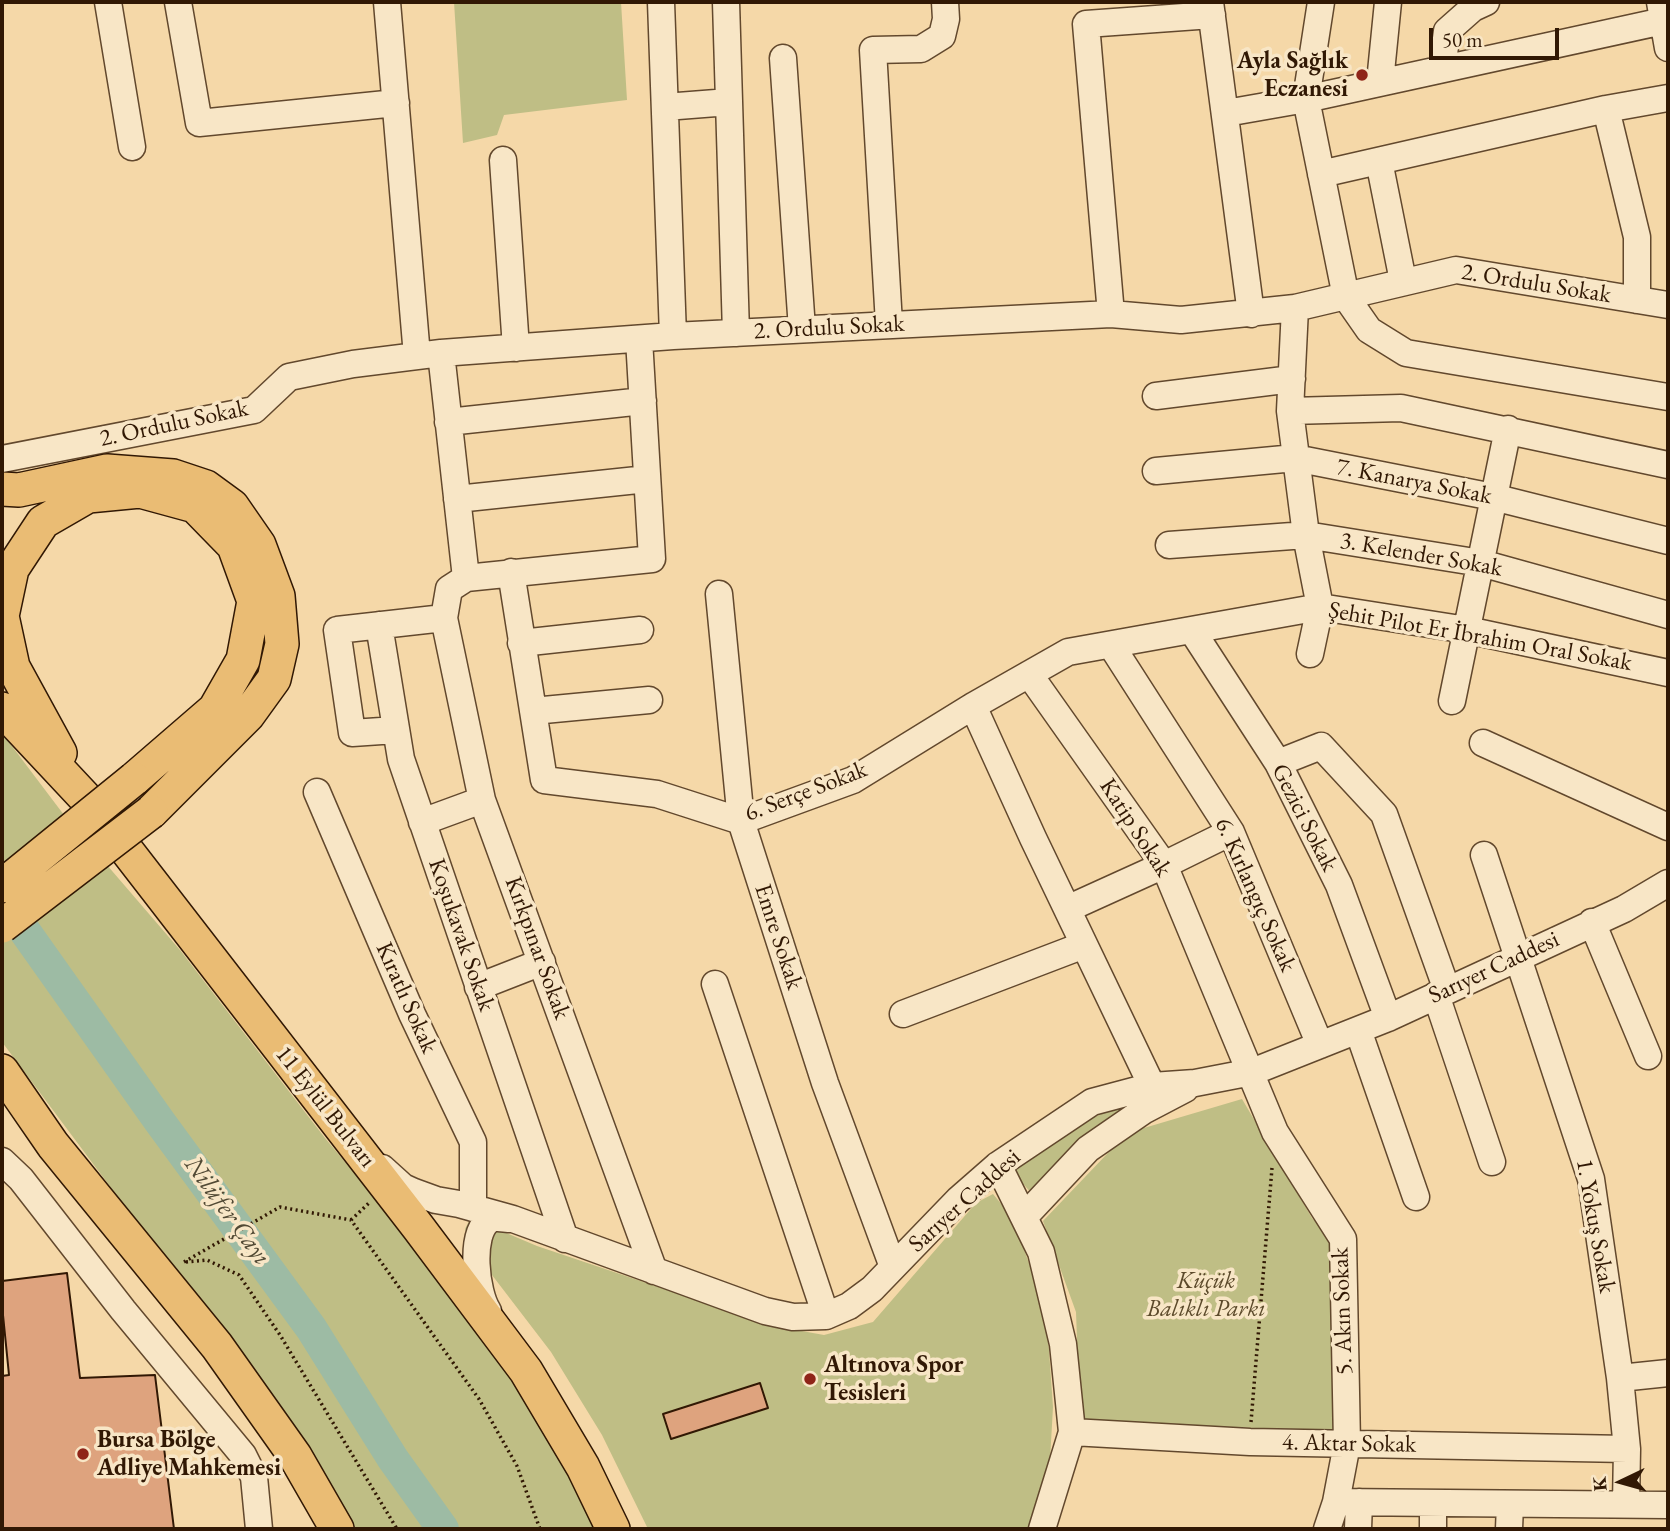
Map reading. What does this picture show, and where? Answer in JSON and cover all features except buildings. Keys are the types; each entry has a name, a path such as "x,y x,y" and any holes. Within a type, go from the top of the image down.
{"main road":[{"path":"2,489 19,490 107,471 173,476 206,487 232,506 259,545 278,596 282,644 274,679 248,715 151,812 2,926"},
{"path":"2,886 215,709 243,660 254,601 233,546 195,506 140,491 88,496 43,522 12,569 2,616 13,667 82,795"},
{"name":"11 Eylül Bulvarı","path":"2,709 82,795 523,1367 583,1467 613,1529"},
{"path":"2,1071 53,1145 217,1346 295,1455 337,1529"},
{"path":"2,1099 53,1145"}],"street":[{"path":"108,2 132,147"},
{"path":"178,2 199,123 396,103"},
{"path":"387,2 396,103 429,355 448,422 466,578 652,559 639,339"},
{"path":"662,2 673,337"},
{"path":"726,2 736,333"},
{"path":"889,324 873,50 920,49 942,36 946,19 945,2"},
{"path":"1321,2 1306,99 1346,297 1369,330 1406,353 1668,397"},
{"path":"1380,82 1388,2"},
{"path":"1442,69 1447,31 1473,8 1486,2"},
{"path":"1111,314 1086,24 1211,8 1251,314"},
{"path":"1226,113 1306,99 1442,69 1663,14 1668,48"},
{"path":"783,58 802,329"},
{"path":"1321,174 1606,109 1668,98"},
{"path":"665,107 730,103"},
{"path":"1606,109 1637,237 1637,300"},
{"path":"503,160 516,348"},
{"path":"1379,161 1403,281"},
{"name":"2. Ordulu Sokak","path":"2,459 254,410 289,377 353,364 429,355 889,324 1111,314 1181,320 1295,309 1456,270 1668,305"},
{"path":"1295,309 1290,411 1306,535 1320,607 1310,654"},
{"path":"1156,396 1292,379"},
{"path":"448,422 643,401"},
{"path":"1290,411 1401,408 1668,465"},
{"path":"1452,701 1508,429"},
{"name":"7. Kanarya Sokak","path":"1156,471 1295,458 1493,497 1668,541"},
{"path":"457,499 647,480"},
{"name":"3. Kelender Sokak","path":"1169,545 1306,535 1481,562 1668,615"},
{"name":"6. Serçe Sokak","path":"511,572 544,780 657,794 741,821 853,780 972,706"},
{"name":"Kırkpınar Sokak","path":"466,578 449,589 444,618 482,800 654,1271"},
{"name":"Emre Sokak","path":"719,594 741,821 825,1083 893,1267"},
{"name":"Şehit Pilot Er İbrahim Oral Sokak","path":"972,706 1068,652 1193,632 1320,607 1467,630 1651,667 1668,673"},
{"path":"396,730 352,733 337,630 444,618"},
{"name":"Koşukavak Sokak","path":"379,625 401,759 565,1239"},
{"path":"521,643 640,630"},
{"name":"Gezici Sokak","path":"1193,632 1278,763 1339,885 1388,1018"},
{"name":"6. Kırlangıç Sokak","path":"1111,645 1231,832 1320,1045"},
{"name":"Katip Sokak","path":"1029,674 1164,865 1252,1072"},
{"path":"533,711 649,700"},
{"path":"972,706 1152,1086"},
{"path":"1483,743 1668,827"},
{"path":"1278,763 1321,746 1384,814 1442,992 1492,1162"},
{"name":"Kıratlı Sokak","path":"317,792 412,1014 473,1142 473,1208"},
{"path":"422,822 482,800"},
{"path":"1067,909 1231,832"},
{"name":"1. Yokuş Sokak","path":"1484,855 1591,1180 1620,1378 1627,1449 1626,1504"},
{"name":"Sarıyer Caddesi","path":"350,1140 403,1187 436,1200 513,1219 765,1311 793,1317 826,1316 849,1306 872,1289 958,1200 998,1165 1092,1102 1152,1086 1195,1083 1252,1072 1388,1018 1623,909 1668,883"},
{"path":"1592,922 1648,1056"},
{"path":"903,1014 1084,945"},
{"path":"478,987 542,962"},
{"path":"715,984 826,1316"},
{"path":"1358,1030 1416,1197"},
{"name":"5. Akın Sokak","path":"1252,1072 1275,1132 1343,1238 1348,1502 1327,1529"},
{"path":"1024,1217 1088,1149 1143,1111 1195,1083"},
{"path":"2,1161 22,1179 122,1310 243,1455 254,1477 259,1529"},
{"path":"998,1165 1041,1252 1063,1344 1072,1432 1042,1529"},
{"path":"513,1219 493,1218 487,1221 479,1237 476,1261 478,1286 485,1307 523,1367"},
{"path":"1620,1378 1668,1373"},
{"name":"4. Aktar Sokak","path":"1072,1432 1250,1442 1627,1449"},
{"path":"1358,1529 1348,1502 1433,1503 1510,1516 1572,1517 1626,1504 1668,1505"},
{"path":"1433,1503 1433,1529"}],"path":[{"path":"1250,1442 1275,1132"},
{"path":"351,1220 372,1201"},
{"path":"397,1529 280,1335 239,1275 206,1261 184,1262 267,1213 280,1208 351,1220 478,1399 517,1466 540,1529"}],"green space":[{"path":"454,2 621,2 627,100 504,115 497,135 463,143"},
{"path":"2,733 64,815 180,950 325,1138 510,1365 600,1529 354,1529 330,1483 301,1442 2,1042"},
{"path":"1142,1097 1033,1195 1011,1170 1085,1121"},
{"name":"Küçük Balıklı Parkı","path":"1242,1099 1312,1218 1337,1244 1344,1431 1080,1422 1076,1312 1043,1221 1127,1133"},
{"name":"Altınova Spor Tesisleri","path":"993,1194 1012,1217 1033,1274 1048,1336 1053,1407 1050,1460 1028,1529 648,1529 602,1435 551,1352 469,1245 465,1229 469,1221 478,1221 537,1246 774,1326 824,1335 873,1322 976,1203"}],"waterway":[{"name":"Nilüfer Çayı","path":"2,899 160,1122 311,1328 393,1459 443,1529"}],"place":[{"name":"Ayla Sağlık Eczanesi","path":"1362,75"},
{"name":"Altınova Spor Tesisleri","path":"810,1379"},
{"name":"Bursa Bölge Adliye Mahkemesi","path":"83,1454"}]}
